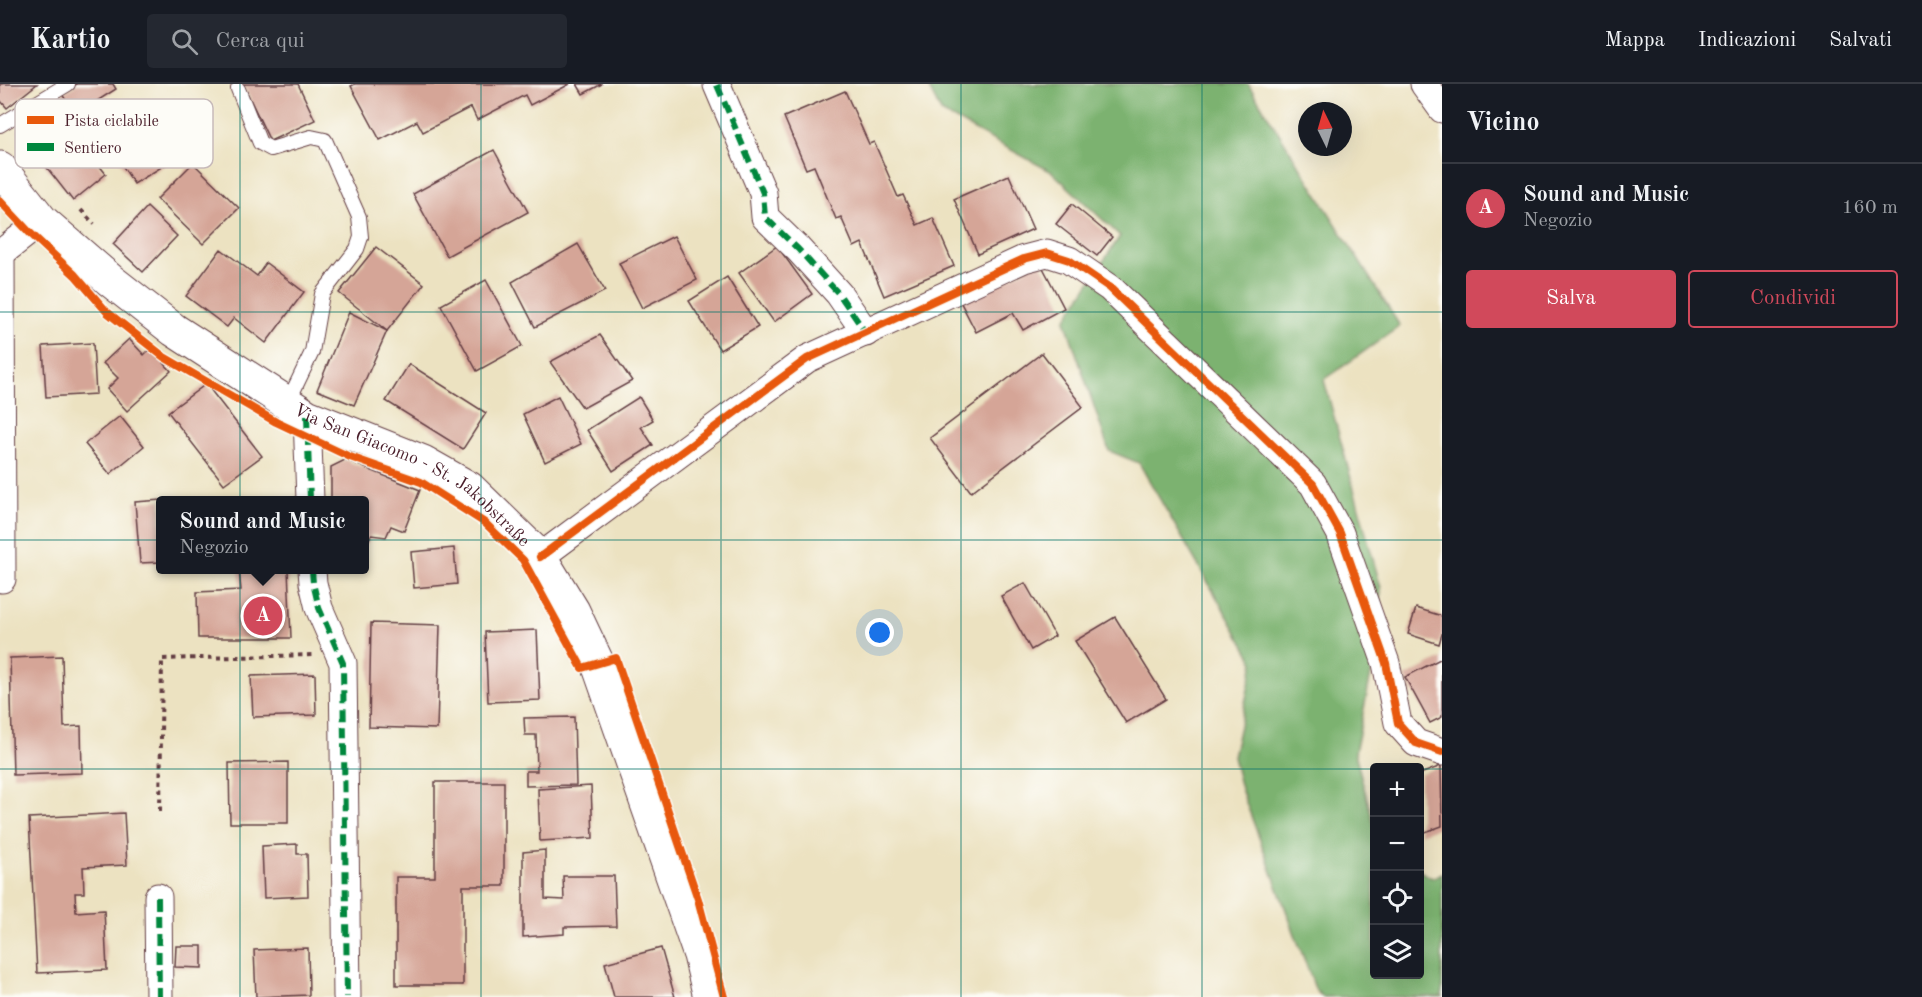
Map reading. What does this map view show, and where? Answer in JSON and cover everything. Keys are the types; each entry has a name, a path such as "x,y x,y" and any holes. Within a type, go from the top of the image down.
{"street":[{"path":"1424,84 1442,109"},
{"path":"717,85 763,193 765,217 840,294 866,333"},
{"name":"Via San Giacomo - St. Jakobstraße","path":"0,168 42,221 110,280 174,330 297,410 423,462 469,488 540,556 573,611 598,664 700,955 710,997"},
{"path":"2,579 0,254 42,221"},
{"path":"540,556 807,359 1024,259 1047,253 1069,260 1110,288 1314,484 1340,533 1386,663 1398,723 1416,743 1442,752"},
{"path":"297,410 309,496"},
{"path":"312,574 319,608 343,663 347,997"},
{"path":"158,897 159,997"}],"lane":[{"path":"43,99 68,84"},
{"path":"238,89 260,143 271,149 311,137 325,140 359,217 361,237 357,249 322,294 312,352 297,410"},
{"path":"0,125 15,116"}],"path":[{"path":"81,210 94,224"},
{"path":"160,812 162,659 340,654"}],"green space":[{"path":"927,84 1248,84 1400,326 1324,380 1381,588 1380,630 1355,753 1370,810 1370,979 1424,979 1424,873 1432,878 1442,873 1442,997 1323,997 1316,991 1241,789 1233,757 1254,662 1139,463 1109,451 1065,320 1120,236 1052,172 941,112"}],"building":[{"path":"0,84 37,84 18,99 15,99 7,108 0,100"},
{"path":"77,84 113,84 116,89 100,99 65,99 62,94"},
{"path":"243,84 298,84 315,120 270,141"},
{"path":"355,84 570,84 530,105 525,95 477,120 471,107 423,132 417,121 380,140 351,86"},
{"path":"577,84 602,84 583,94"},
{"path":"845,91 869,144 874,142 898,197 903,195 917,225 933,218 954,266 884,296 862,243 854,247 841,217 836,219 814,166 806,169 784,117"},
{"path":"494,150 528,212 447,256 413,194"},
{"path":"47,168 101,168 106,174 73,201"},
{"path":"124,168 160,168 134,184"},
{"path":"188,168 198,168 239,208 203,244 157,199"},
{"path":"1009,175 1033,229 978,254 954,199"},
{"path":"1072,204 1112,237 1097,256 1056,224"},
{"path":"147,207 177,236 143,272 113,244"},
{"path":"674,236 697,280 642,308 619,263"},
{"path":"578,244 605,291 535,327 512,282"},
{"path":"777,246 812,294 774,322 739,273"},
{"path":"376,247 424,284 387,331 339,293"},
{"path":"221,249 257,276 266,263 304,292 266,343 234,318 227,327 186,296"},
{"path":"1040,262 1064,308 1023,330 1013,313 976,332 961,303"},
{"path":"727,277 758,327 720,350 689,301"},
{"path":"486,280 522,346 477,371 441,305"},
{"path":"349,312 387,331 354,405 317,390"},
{"path":"600,335 632,381 583,408 550,362"},
{"path":"129,339 144,355 151,348 171,371 127,411 107,389 118,378 103,363"},
{"path":"93,343 96,394 46,397 43,346"},
{"path":"1042,353 1083,407 971,492 930,438"},
{"path":"409,364 486,413 463,449 386,401"},
{"path":"206,384 262,456 224,484 168,412"},
{"path":"558,396 581,444 545,462 523,414"},
{"path":"639,397 653,420 641,427 653,445 613,471 587,430"},
{"path":"120,416 144,446 110,474 85,444"},
{"path":"345,460 420,490 404,531 391,526 386,537 371,535 369,539 369,496 331,496 331,467"},
{"path":"156,500 156,562 140,563 135,502"},
{"path":"454,548 457,584 414,588 411,552"},
{"path":"239,574 288,574 291,638 198,638 197,592 241,590"},
{"path":"1025,583 1055,636 1031,650 1001,596"},
{"path":"1416,608 1442,616 1442,634 1439,644 1408,634"},
{"path":"1115,617 1166,699 1126,723 1075,641"},
{"path":"371,623 440,625 437,729 369,727"},
{"path":"537,630 540,700 488,702 485,632"},
{"path":"62,656 64,727 81,726 82,773 13,775 10,658"},
{"path":"1442,658 1442,717 1430,723 1405,677"},
{"path":"315,674 316,715 253,717 251,676"},
{"path":"574,717 576,785 526,786 526,771 537,771 536,735 525,735 524,718"},
{"path":"288,762 288,823 230,823 229,763"},
{"path":"1441,766 1442,826 1424,833 1424,817 1424,772"},
{"path":"435,782 504,782 504,886 463,886 463,985 396,985 396,877 435,877"},
{"path":"591,786 593,838 540,841 538,789"},
{"path":"124,813 127,865 83,867 84,893 75,893 76,912 104,910 107,970 37,973 29,818"},
{"path":"297,844 297,854 307,854 308,896 264,898 262,846"},
{"path":"545,850 545,899 564,900 563,876 614,876 616,926 564,927 564,934 523,937 523,852"},
{"path":"176,946 202,946 202,968 175,967"},
{"path":"308,948 309,995 256,997 254,950"},
{"path":"661,948 675,997 614,997 605,963"}],"marked path":[{"path":"717,85 763,193 765,217 839,294 866,333"},
{"path":"307,416 310,496"},
{"path":"312,574 319,608 343,663 347,997"},
{"path":"158,897 159,997"}],"cycle path":[{"path":"0,201 75,275 107,312 164,357 276,422 350,457 421,482 485,523 523,560 582,668 616,658 698,899 724,997"},
{"path":"540,557 807,359 1024,259 1047,253 1069,260 1110,288 1313,484 1340,533 1386,663 1398,723 1416,743 1442,752"}],"place":[{"name":"Sound and Music","path":"263,616"}]}
